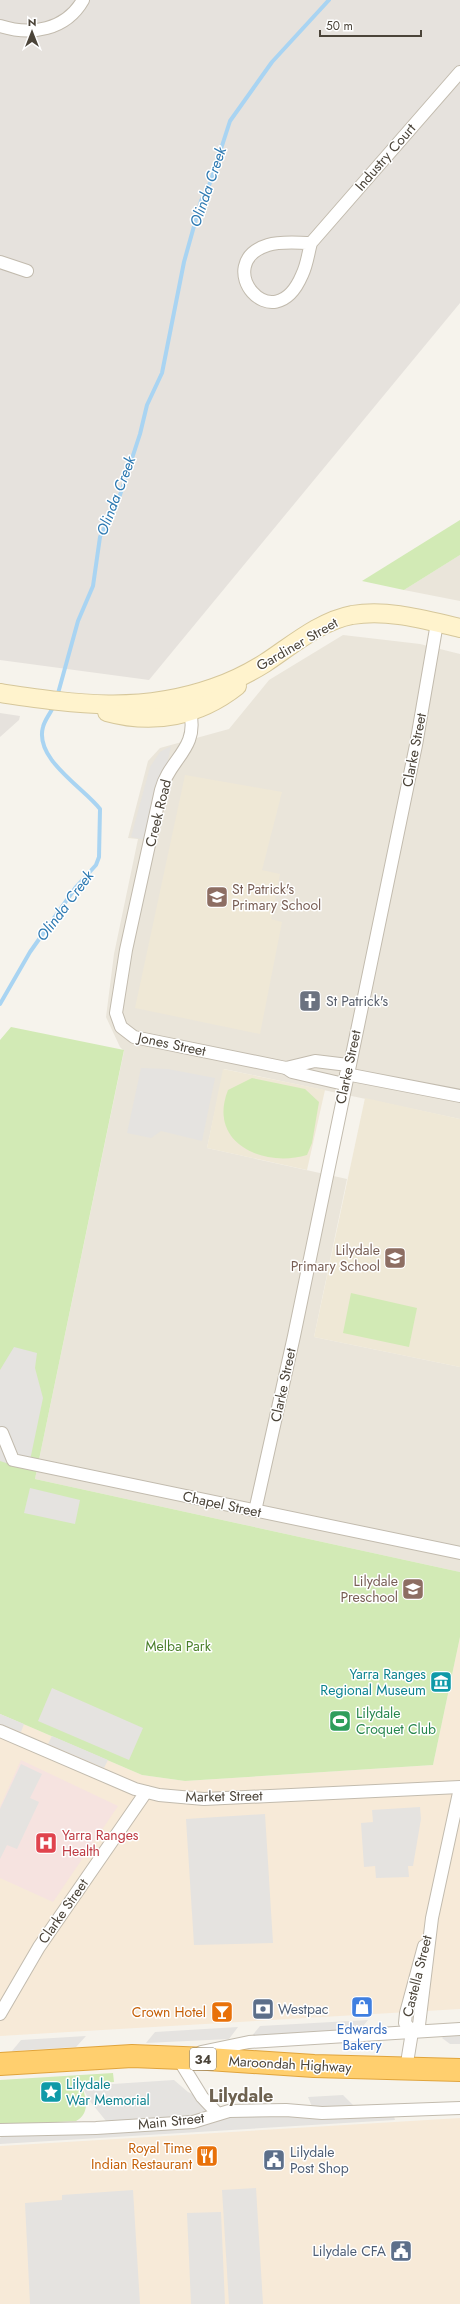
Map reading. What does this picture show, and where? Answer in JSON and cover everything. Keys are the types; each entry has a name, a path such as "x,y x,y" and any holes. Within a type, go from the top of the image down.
{"highway":[{"name":"Maroondah Highway","path":"0,2064 96,2057 178,2058 314,2066 460,2070"}],"main road":[{"name":"Gardiner Street","path":"0,693 79,704 134,717 165,718 187,704 230,692 263,664 318,629 347,616 382,613 460,628"}],"street":[{"path":"0,26 38,31 60,24 78,9 83,0"},
{"name":"Industry Court","path":"311,243 268,245 253,252 245,265 245,282 248,289 260,300 270,303 285,298 302,276 311,243 460,72"},
{"path":"0,262 27,271"},
{"name":"Clarke Street","path":"256,1511 294,1336 346,1074 416,745 437,623"},
{"name":"Creek Road","path":"144,873 162,785 190,739 192,722 187,704"},
{"name":"Jones Street","path":"144,873 140,880 126,950 116,1013 120,1027 134,1037 286,1068 292,1072 346,1074 460,1096"},
{"name":"Jones Street","path":"286,1068 315,1061 346,1074"},
{"name":"Chapel Street","path":"2,1433 13,1460 460,1553"},
{"name":"Market Street","path":"0,1731 114,1781 146,1792 204,1799 460,1787"},
{"name":"Castella Street","path":"406,2069 412,2032 419,2025 432,1918 460,1787"},
{"name":"Clarke Street","path":"0,2014 39,1947 146,1792"},
{"path":"218,2114 202,2098 178,2058 249,2042 460,2030"},
{"name":"Main Street","path":"0,2130 96,2128 193,2122 226,2112 278,2110 322,2113 460,2108"}],"shaded area":[{"path":"0,0 460,0 460,303 149,680 0,660"},
{"path":"460,555 460,601 404,590"},
{"path":"343,635 420,644 460,654 460,1119 224,1069 207,1148 347,1179 314,1337 460,1367 460,1572 35,1479 124,1051 120,1047 106,1017 114,954 138,839 128,838 148,761 160,748 229,729 269,680"},
{"path":"0,713 20,716 19,720 0,737"},
{"path":"171,746 150,841 131,837 150,767 160,752"},
{"name":"St Patrick's Primary School","path":"185,775 282,792 262,870 280,874 271,919 282,922 260,1034 135,1008"},
{"path":"141,1068 168,1069 215,1078 202,1141 161,1131 151,1138 127,1133"},
{"path":"223,1069 325,1090 307,1170 207,1148"},
{"name":"Lilydale Primary School","path":"365,1098 460,1119 460,1367 314,1337"},
{"path":"14,1347 37,1353 35,1368 43,1398 28,1470 0,1461 0,1370"},
{"path":"30,1488 80,1500 75,1524 24,1513"},
{"path":"460,1637 460,2009 0,2036 0,1714 142,1775 185,1781 433,1765"},
{"path":"52,1688 143,1728 129,1760 38,1721"},
{"path":"0,1714 24,1724 21,1732 0,1724"},
{"path":"52,1736 108,1760 104,1768 48,1744"},
{"name":"Yarra Ranges Health","path":"21,1760 118,1806 53,1902 0,1878 0,1807"},
{"path":"21,1764 42,1774 30,1798 39,1802 17,1849 7,1845 0,1859 0,1809"},
{"path":"420,1807 421,1819 413,1866 408,1866 409,1877 376,1878 375,1866 364,1867 361,1823 373,1822 372,1810"},
{"path":"265,1814 273,1943 194,1945 186,1819"},
{"path":"368,2020 359,2031 251,2037 260,2026"},
{"path":"458,2022 460,2022 460,2044 450,2044 442,2038"},
{"path":"238,2027 229,2039 146,2043 155,2032"},
{"path":"86,2036 76,2047 12,2051 21,2040"},
{"path":"174,2080 188,2092 222,2108 313,2109 308,2097 343,2095 353,2105 394,2116 395,2120 0,2144 0,2138 4,2134 115,2132 89,2100 82,2086"},
{"path":"460,2118 460,2304 0,2304 0,2146"},
{"path":"256,2188 263,2304 229,2304 222,2190"},
{"path":"133,2190 140,2304 30,2304 25,2203 62,2200 62,2195"},
{"path":"221,2212 225,2304 191,2304 187,2213"}],"green space":[{"path":"460,520 460,555 404,590 362,581"},
{"name":"Melba Park","path":"11,1027 124,1050 35,1479 460,1572 460,1637 433,1765 185,1781 142,1775 0,1714 0,1040"},
{"path":"252,1078 305,1089 319,1102 312,1143 307,1155 290,1158 273,1158 257,1154 243,1147 232,1137 225,1124 224,1109 228,1090"},
{"path":"351,1293 417,1308 409,1347 343,1333"},
{"path":"113,2073 114,2082 81,2084 86,2099 86,2104 84,2114 76,2121 0,2125 0,2080"}],"waterway":[{"name":"Olinda Creek","path":"57,697 78,621 93,586 100,537 120,495 140,434 147,405 162,373 184,262 201,201 210,183 230,121 272,62 329,0"},
{"name":"Olinda Creek","path":"0,1004 30,952 76,887 96,865 99,857 100,809 62,772 46,750 42,739 44,724 54,705"}],"place":[{"name":"St Patrick's Primary School","path":"217,897"},
{"name":"St Patrick's","path":"310,1001"},
{"name":"Lilydale Primary School","path":"395,1258"},
{"name":"Lilydale Preschool","path":"413,1589"},
{"name":"Yarra Ranges Regional Museum","path":"441,1682"},
{"name":"Lilydale Croquet Club","path":"340,1721"},
{"name":"Yarra Ranges Health","path":"46,1843"},
{"name":"Edwards Bakery","path":"362,2007"},
{"name":"Westpac","path":"263,2009"},
{"name":"Crown Hotel","path":"222,2012"},
{"name":"Lilydale War Memorial","path":"51,2092"},
{"name":"Royal Time Indian Restaurant","path":"207,2156"},
{"name":"Lilydale Post Shop","path":"274,2160"},
{"name":"Lilydale CFA","path":"401,2251"}],"district":[{"name":"Lilydale","path":"241,2096"}]}
